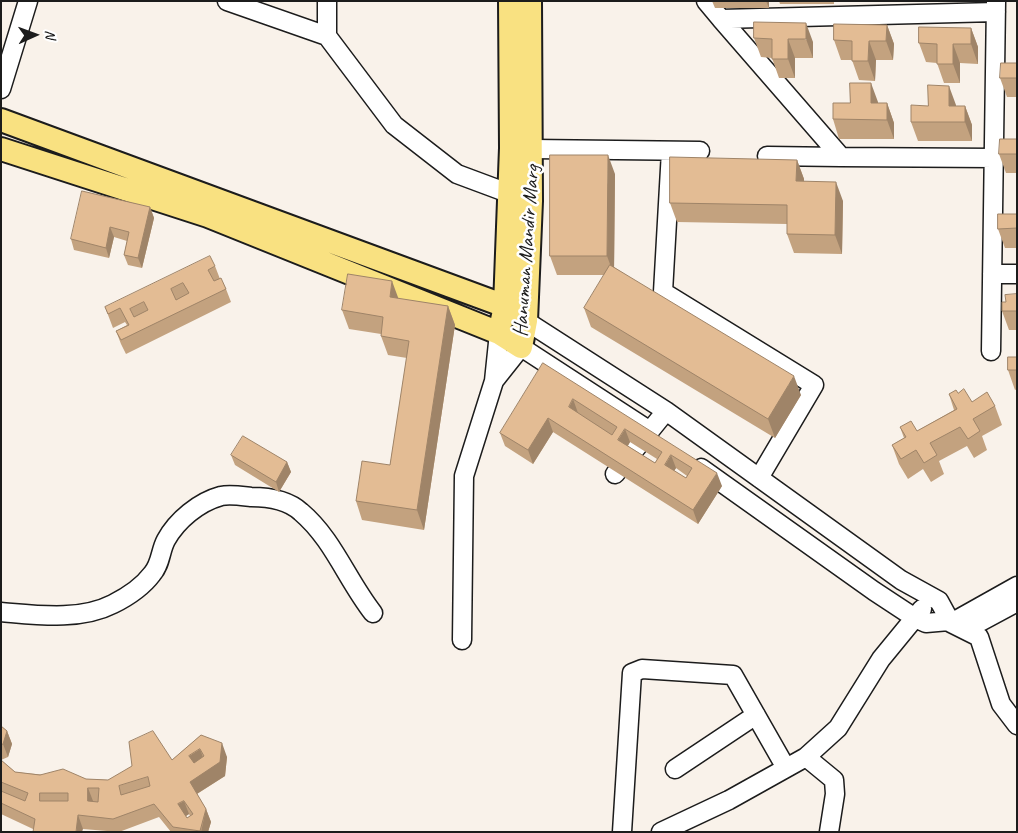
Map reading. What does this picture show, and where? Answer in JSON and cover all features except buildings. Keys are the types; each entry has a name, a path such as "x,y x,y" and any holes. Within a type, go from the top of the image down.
{"main road":[{"name":"Hanuman Mandir Marg","path":"499,333 505,306 511,148 510,1"},
{"name":"Hanuman Mandir Marg","path":"521,347 526,322 533,148 530,1"},
{"path":"1,120 505,306 526,322"},
{"path":"1,149 208,216 499,333 521,347"},
{"path":"507,242 530,245"}],"street":[{"path":"1,90 28,1"},
{"path":"227,1 327,36 394,125 458,174 508,193"},
{"path":"327,1 327,36"},
{"path":"706,1 842,157"},
{"path":"720,19 996,7 991,351"},
{"path":"533,148 700,151"},
{"path":"671,150 662,292 814,385 759,478"},
{"path":"767,156 994,158"},
{"path":"992,274 1017,274"},
{"path":"526,322 666,411 901,580 932,597 939,602 955,625"},
{"name":"Hanuman Mandir Marg","path":"494,381 499,333"},
{"path":"521,347 665,442"},
{"name":"Hanuman Mandir Marg","path":"494,381 521,347"},
{"path":"462,640 464,476 494,381"},
{"path":"615,474 666,411"},
{"path":"689,459 874,591 915,618 926,623 955,625 979,637 1001,704 1017,725"},
{"path":"1,612 47,615 91,612 113,604 143,584 153,574 174,526 199,506 222,496 270,497 300,510 325,536 363,600 373,613"},
{"path":"955,625 1017,586"},
{"path":"661,832 729,800 806,756 838,728 881,659 932,597"},
{"path":"955,625 1017,602"},
{"path":"622,832 632,673 642,669 733,675 786,768"},
{"path":"675,769 756,715"},
{"path":"806,756 834,780 835,794 829,832"}]}
